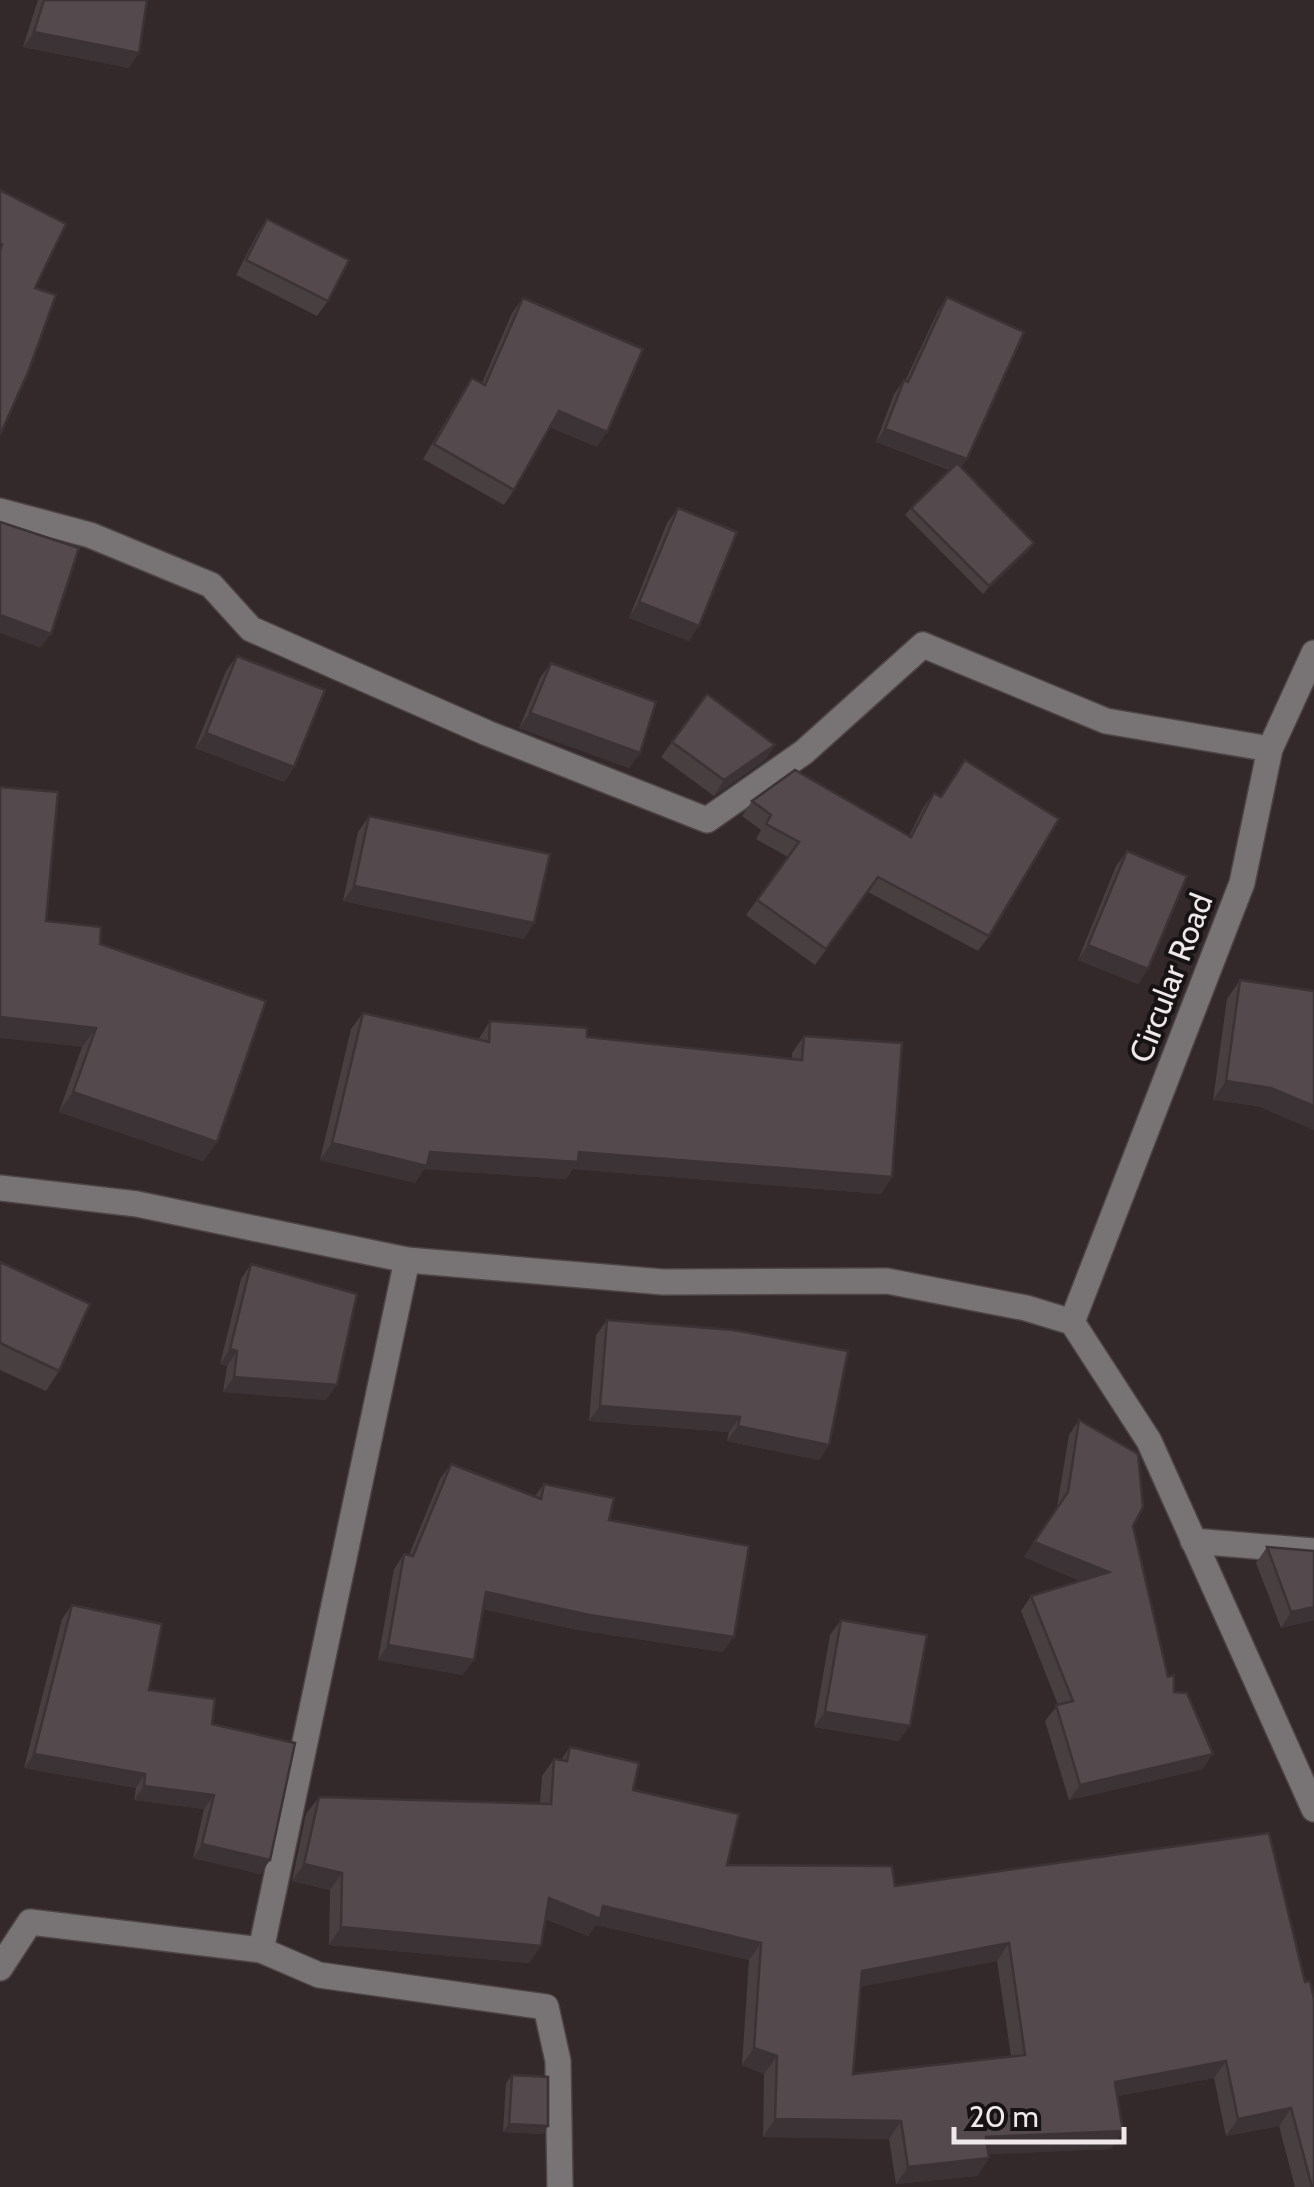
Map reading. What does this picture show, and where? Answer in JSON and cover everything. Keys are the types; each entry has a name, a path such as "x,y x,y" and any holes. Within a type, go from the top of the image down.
{"street":[{"path":"0,511 90,535 210,585 252,629 487,733 707,820 804,752 923,645 1106,721 1270,750"},
{"name":"Circular Road","path":"1072,1322 1242,883 1270,750 1314,653"},
{"path":"0,1188 137,1204 407,1260 663,1282 886,1281 1026,1308 1072,1322 1149,1441 1314,1809"},
{"path":"261,1950 407,1260"},
{"path":"1193,1541 1314,1551"},
{"path":"0,1968 30,1922 261,1950 319,1975 546,2008 558,2060 560,2187"}],"building":[{"path":"44,0 147,0 139,53 34,32"},
{"path":"0,190 66,224 35,288 56,295 0,435 2,244"},
{"path":"267,219 349,260 328,301 246,260"},
{"path":"947,297 1024,332 967,459 885,429 904,380 908,382"},
{"path":"523,298 643,349 607,432 559,411 514,490 434,444 472,378 485,385"},
{"path":"957,463 1034,543 989,586 911,508"},
{"path":"678,508 737,532 699,626 639,602"},
{"path":"0,522 79,548 51,634 0,615"},
{"path":"237,656 325,690 294,767 206,733"},
{"path":"551,663 656,702 640,753 530,713"},
{"path":"707,694 775,745 724,780 672,742"},
{"path":"965,760 1059,819 989,936 878,877 826,949 757,900 799,842 766,824 771,815 752,801 795,770 911,837 934,793 941,797"},
{"path":"0,787 58,792 46,921 101,927 100,944 266,1001 217,1142 73,1092 96,1028 0,1017"},
{"path":"369,816 550,854 534,923 354,886"},
{"path":"1127,851 1187,876 1148,969 1088,945"},
{"path":"1240,980 1314,991 1314,1106 1271,1088 1226,1081"},
{"path":"363,1013 489,1042 490,1021 587,1028 587,1037 802,1060 804,1036 902,1043 892,1177 579,1152 578,1162 430,1152 427,1166 332,1143"},
{"path":"0,1262 90,1304 59,1371 0,1343"},
{"path":"251,1264 357,1294 337,1385 234,1377 237,1351 230,1349"},
{"path":"607,1320 734,1330 848,1351 829,1445 738,1426 740,1417 600,1406"},
{"path":"1079,1420 1138,1454 1143,1507 1133,1526 1168,1677 1174,1675 1174,1692 1187,1693 1213,1754 1080,1785 1056,1705 1073,1701 1031,1596 1109,1572 1034,1542 1068,1492"},
{"path":"451,1464 541,1499 544,1484 614,1498 609,1520 749,1546 734,1637 589,1615 486,1592 474,1660 388,1645 404,1554 413,1556"},
{"path":"1267,1547 1314,1551 1314,1607 1291,1612"},
{"path":"72,1605 162,1624 149,1690 215,1699 212,1724 295,1743 270,1860 202,1844 214,1795 144,1786 145,1774 34,1754"},
{"path":"841,1620 927,1635 910,1726 825,1712"},
{"path":"570,1747 639,1763 633,1790 739,1814 727,1865 892,1866 895,1886 1269,1833 1305,1982 1310,1981 1314,1999 1314,2187 1291,2108 1238,2119 1226,2061 1115,2082 1123,2131 986,2137 989,2158 908,2167 901,2121 775,2119 777,2056 754,2048 761,1943 603,1906 600,1919 549,1898 541,1946 341,1927 342,1873 304,1864 319,1797 551,1804 554,1759 567,1761","holes":["1009,1943 1025,2055 853,2074 862,1971"]},
{"path":"512,2075 548,2077 548,2126 509,2124"}]}
